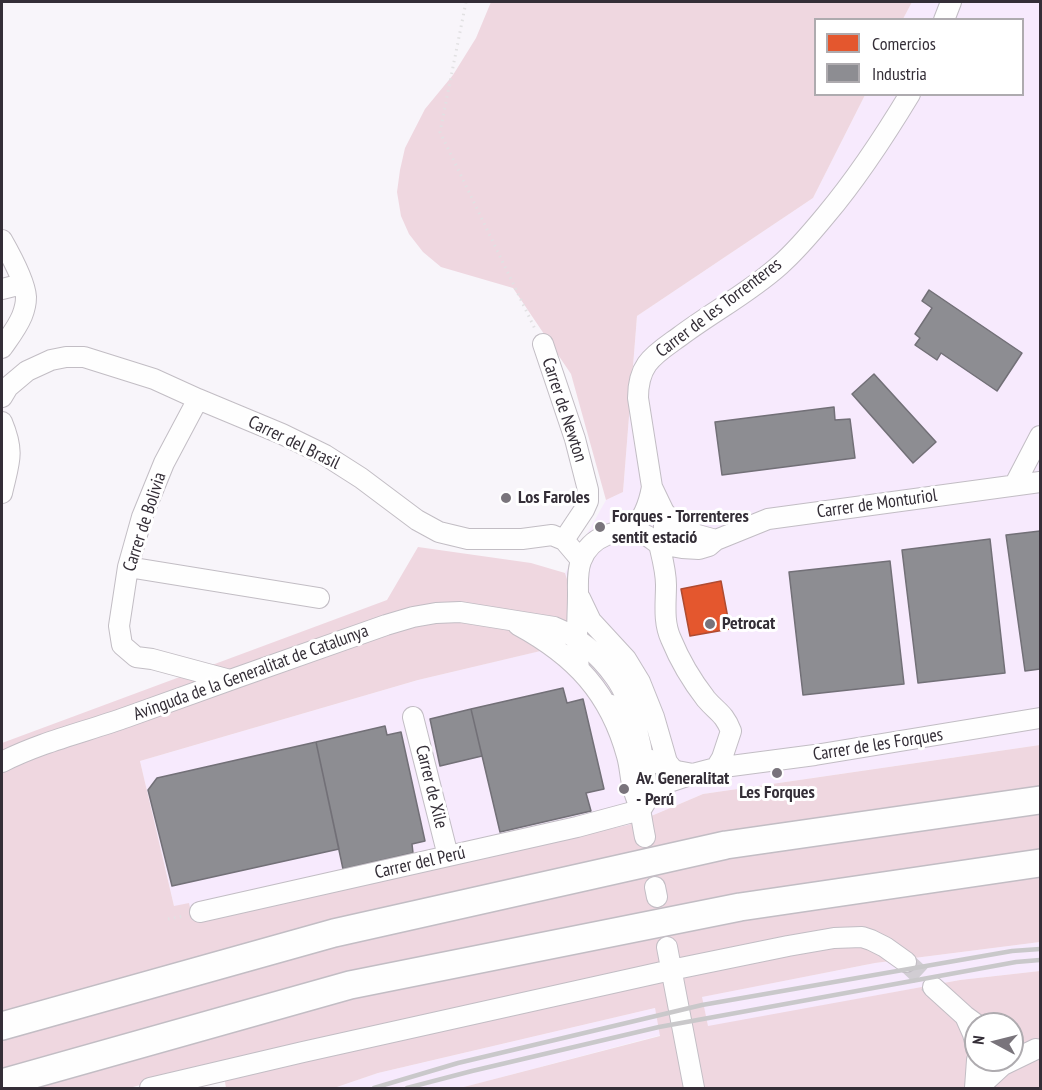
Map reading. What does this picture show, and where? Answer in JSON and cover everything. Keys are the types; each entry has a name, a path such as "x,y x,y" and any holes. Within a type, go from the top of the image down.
{"highway":[{"path":"2,1026 334,933 726,845 1041,800"},
{"path":"2,1083 350,985 740,906 1041,863"}],"street":[{"path":"945,18 951,2"},
{"name":"Carrer de les Torrenteres","path":"664,512 652,487 638,398 638,386 642,373 657,354 780,266 808,237 846,192 882,141 909,96"},
{"path":"2,240 10,254 26,298 23,314 2,348"},
{"path":"2,289 22,284"},
{"name":"Carrer de Newton","path":"543,344 575,439 588,490 588,501 584,510 564,540"},
{"name":"Carrer del Brasil","path":"2,397 8,387 27,371 51,360 84,357 154,379 325,455 362,478 417,520 439,532 468,539 522,539 552,535 564,540"},
{"name":"Carrer de Bolivia","path":"198,399 164,463 142,517 128,567 119,626 122,645 136,657 230,680"},
{"path":"2,422 11,449 2,493"},
{"path":"1016,484 1041,436"},
{"name":"Carrer de Monturiol","path":"659,544 699,549 768,519 1041,482"},
{"name":"Carrer de les Torrenteres","path":"631,531 639,524 645,513 652,487"},
{"path":"664,512 680,528 716,540"},
{"path":"664,512 664,531 659,544 664,565 666,621 670,638 691,679 708,701 723,715 731,731 722,758 716,768"},
{"path":"579,668 576,639 578,573 581,560 593,543 603,536 619,531 631,531 645,535 659,544"},
{"path":"564,540 581,560"},
{"path":"128,567 319,598"},
{"path":"545,625 560,615 578,592"},
{"path":"578,592 591,621 626,659 640,682 670,767"},
{"name":"Avinguda de la Generalitat de Catalunya","path":"2,762 59,739 387,624 413,616 460,612 545,625 565,632 586,645 616,679 633,719 642,756 645,781 643,806"},
{"name":"Avinguda de la Generalitat de Catalunya","path":"505,619 539,637 579,668 607,704 628,757 633,788 643,806"},
{"path":"607,704 615,709 638,755 677,771 693,774"},
{"name":"Carrer de Xile","path":"413,717 448,856"},
{"name":"Carrer de les Forques","path":"643,806 669,782 716,768 815,756 1041,718"},
{"path":"643,806 645,837"},
{"name":"Carrer del Perú","path":"200,912 577,827 643,806"},
{"path":"150,1089 303,1052 671,970 834,938 862,937 872,940 906,962"},
{"path":"667,947 689,1083 708,1089"},
{"path":"933,987 964,1014"},
{"path":"976,1089 1003,1065 1038,1050"},
{"path":"976,1089 977,1072"}],"path":[{"path":"465,2 440,132 543,344"},
{"path":"168,919 175,917"}],"shaded area":[{"path":"491,2 912,2 904,18 814,18 814,96 864,96 813,198 637,316 623,492 606,500 571,374 513,288 441,267 423,252 409,234 401,216 397,192 405,148 425,109 453,75 476,38"},
{"path":"912,2 1040,2 1040,745 703,794 628,825 193,921 174,906 140,761 418,680 586,640 565,573 606,500 623,492 637,316 813,198 864,96 1024,96 1024,18 904,18"},
{"path":"418,547 531,563 565,573 587,640 418,680 140,761 174,906 189,903 193,921 628,825 703,794 1040,745 1040,942 875,963 702,997 708,1026 960,980 1040,971 1040,1088 460,1088 660,1036 655,1008 378,1073 334,1088 226,1088 222,1064 129,1088 2,1088 2,743 387,600"},
{"path":"1040,942 1040,971 960,980 708,1027 701,997 875,963"},
{"path":"655,1008 661,1035 461,1088 334,1088 378,1073"}],"building: Comercios":[{"path":"721,581 730,629 690,636 681,589"}],"building: Industria":[{"path":"929,290 1022,353 997,391 941,353 937,360 915,345 920,338 915,334 932,308 922,301"},
{"path":"874,374 936,442 913,463 852,394"},
{"path":"834,407 835,420 850,419 855,458 722,475 715,422"},
{"path":"1040,531 1040,669 1025,671 1006,535"},
{"path":"990,539 1005,673 918,683 902,550"},
{"path":"890,561 904,684 803,695 789,572"},
{"path":"563,688 567,703 583,699 604,789 586,793 591,811 500,832 471,709"},
{"path":"471,709 482,756 440,766 430,719"},
{"path":"385,726 387,735 401,732 425,841 412,844 413,853 343,869 316,742"},
{"path":"316,742 339,849 172,886 148,790 157,778"}],"tunnel":[{"path":"906,962 933,987"}],"railway":[{"path":"374,1088 458,1063 702,1005 1012,951 1040,949"},
{"path":"407,1088 659,1027 1016,962 1040,960"}],"place":[{"name":"Los Faroles","path":"506,498"},
{"name":"Forques - Torrenteres sentit estació","path":"600,527"},
{"name":"Petrocat","path":"710,624"},
{"name":"Les Forques","path":"777,773"},
{"name":"Av. Generalitat - Perú","path":"624,789"}]}
